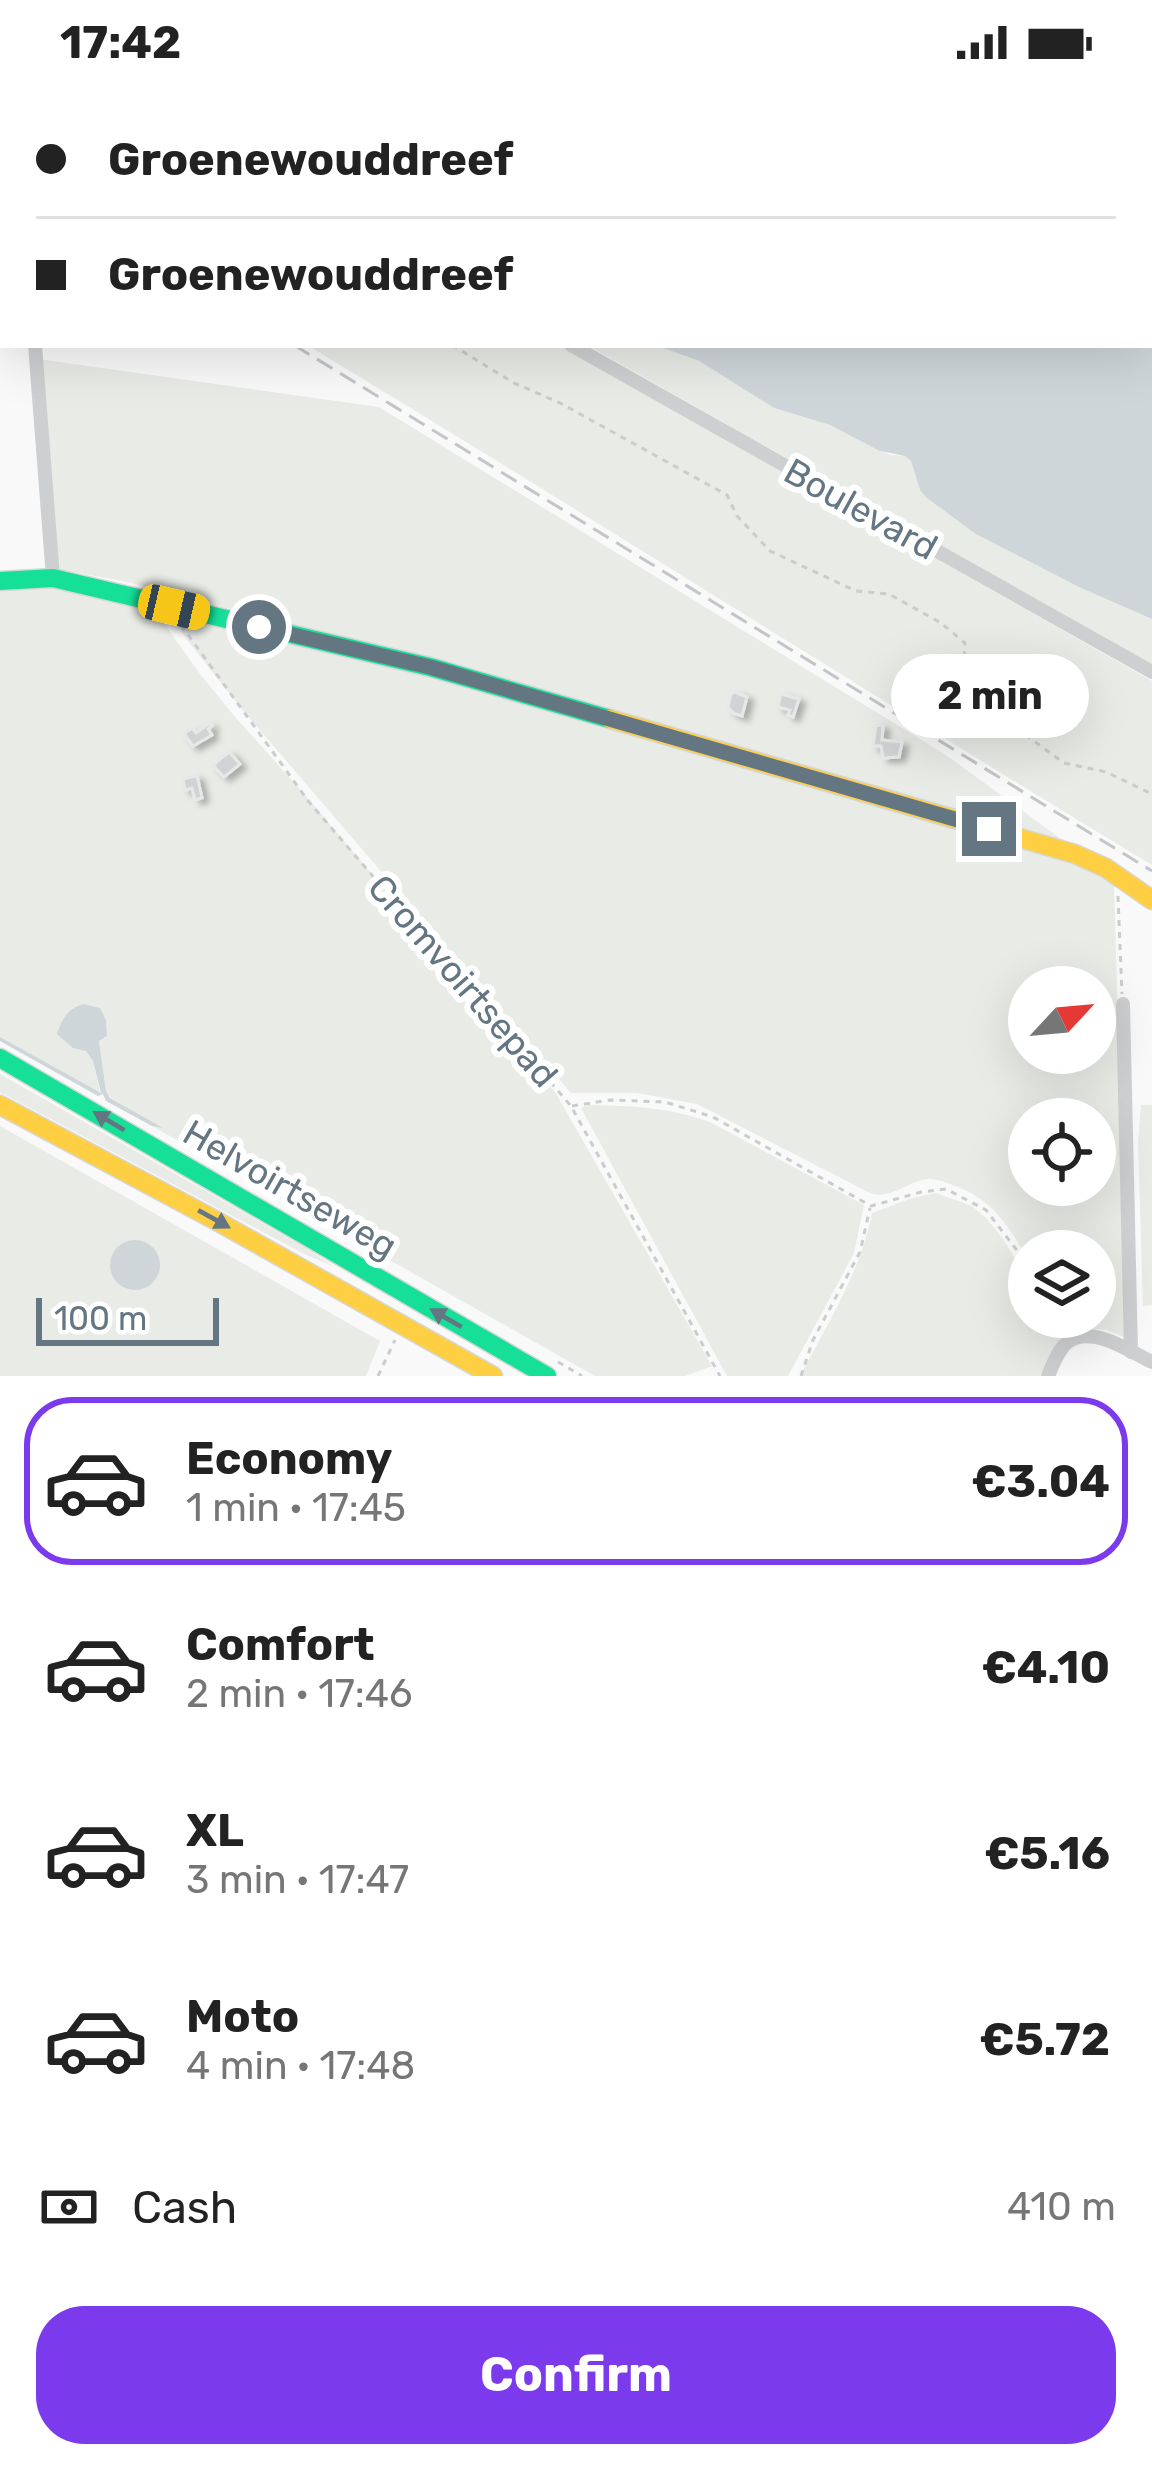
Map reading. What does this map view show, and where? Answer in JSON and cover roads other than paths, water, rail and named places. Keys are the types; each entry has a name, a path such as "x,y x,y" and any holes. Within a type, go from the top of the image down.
{"street":[{"path":"35,348 53,578"},
{"name":"Boulevard","path":"576,348 1152,672"},
{"path":"0,581 53,578 430,667 1076,854 1152,900"},
{"path":"1123,1004 1131,1352"},
{"name":"Helvoirtseweg","path":"0,1058 547,1376"},
{"name":"Helvoirtseweg","path":"0,1105 493,1376"},
{"path":"1048,1376 1062,1349 1079,1336 1108,1341 1152,1363"}],"railway":[{"path":"299,348 1152,871"}]}
